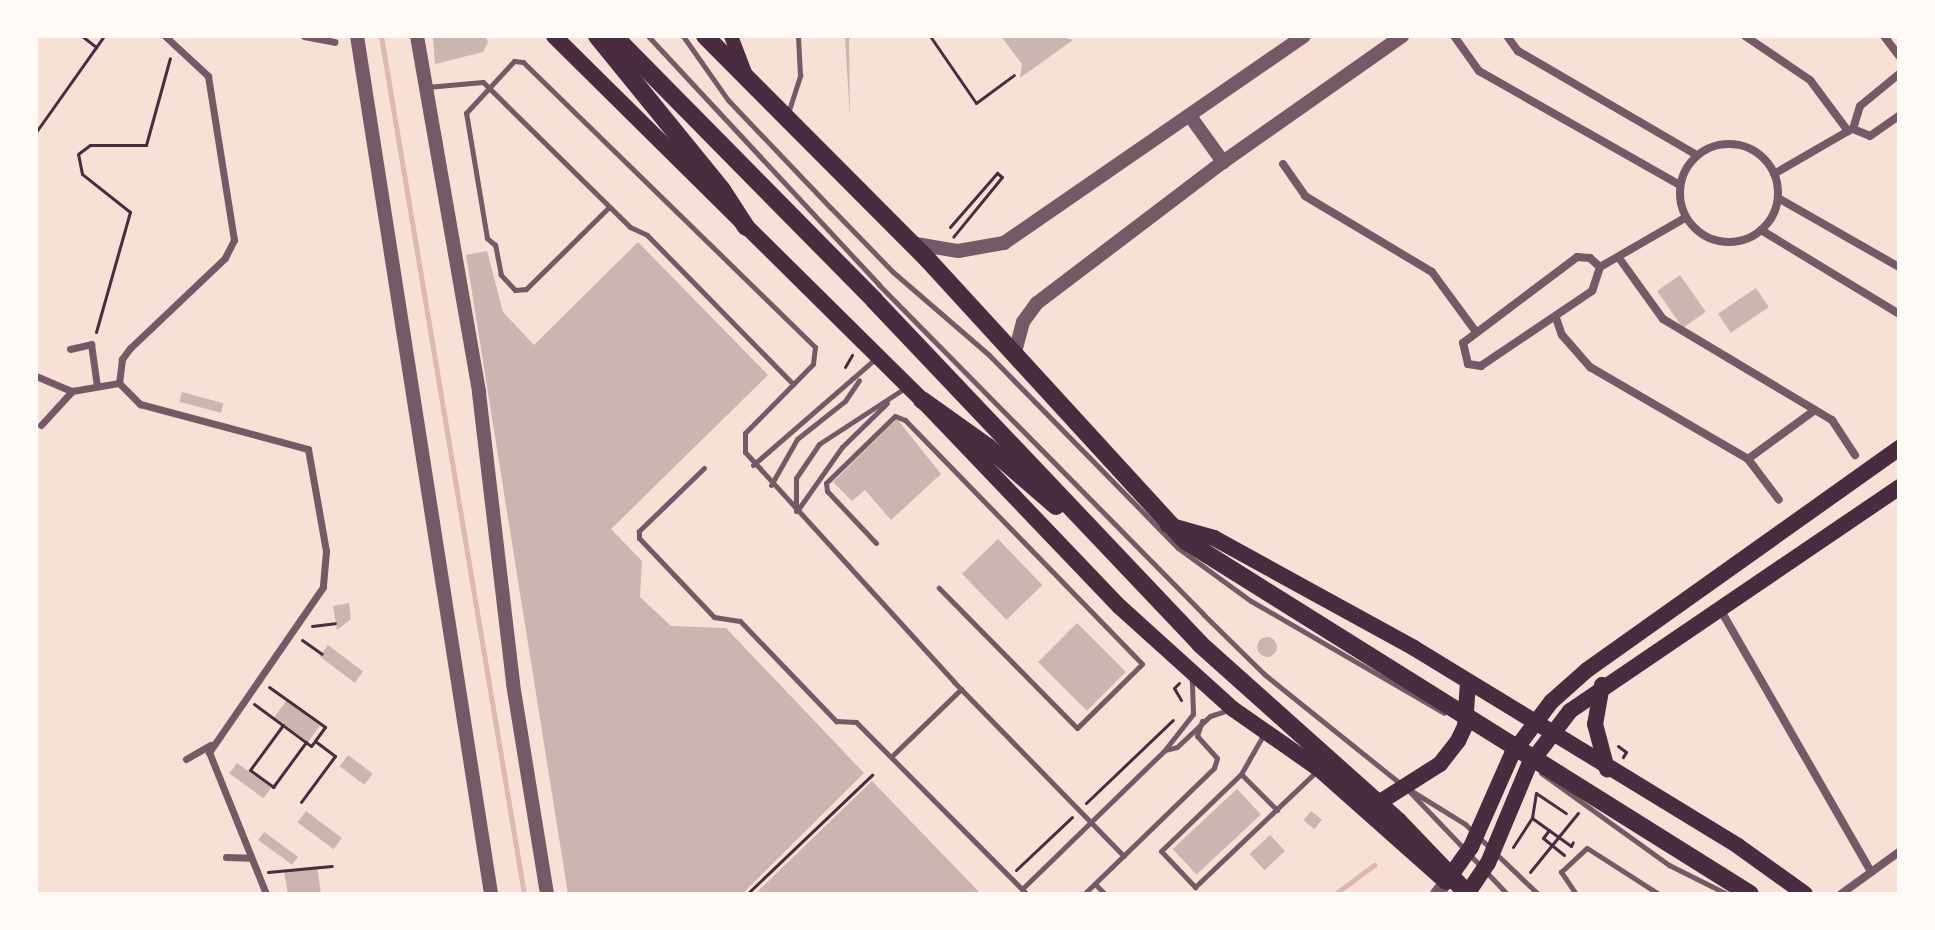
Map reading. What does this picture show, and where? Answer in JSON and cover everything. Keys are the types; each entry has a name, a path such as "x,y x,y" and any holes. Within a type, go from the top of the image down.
{"highway":[{"path":"705,36 787,116 1015,352 1168,525 1221,562 1750,894"},
{"path":"609,40 722,190 746,227"},
{"path":"609,40 1200,644 1398,821 1468,894"},
{"path":"922,400 1088,528"}],"main road":[{"path":"554,36 922,400 1070,557 1233,709 1319,769 1368,809 1447,890 1477,834 1512,754 1532,723 1587,670 1899,448"},
{"path":"731,36 747,79"},
{"path":"1468,894 1484,869 1502,850 1550,734 1602,685 1899,487"},
{"path":"1168,525 1214,538 1468,682 1550,734 1612,766 1738,846 1805,894"},
{"path":"1368,809 1440,764 1465,726 1468,682"},
{"path":"1602,685 1595,724 1612,766"}],"street":[{"path":"304,36 334,42"},
{"path":"357,36 491,894"},
{"path":"417,36 479,393 513,684 547,894"},
{"path":"910,243 958,251 1004,243 1304,36"},
{"path":"1015,352 1029,310 1223,162 1402,36"},
{"path":"1454,36 1479,71 1680,185"},
{"path":"1507,36 1518,51 1697,155"},
{"path":"1745,36 1810,80 1850,130 1870,136 1899,116"},
{"path":"1884,36 1899,56"},
{"path":"119,383 122,359 130,348 225,258 234,240 208,76 169,39"},
{"path":"1774,174 1850,130 1860,106 1899,74"},
{"path":"1190,116 1223,162"},
{"path":"1717,145 1741,145 1761,155 1774,174 1778,198 1761,230 1735,242 1721,242 1695,230 1685,218 1680,185 1697,155 1717,145"},
{"path":"1283,164 1305,196 1432,272 1476,332"},
{"path":"1778,198 1899,267"},
{"path":"1600,267 1590,258 1577,257 1463,343 1463,355 1468,364 1481,366 1556,318 1592,291 1600,267 1685,218"},
{"path":"1761,230 1899,314"},
{"path":"1619,258 1663,319 1832,420 1855,455"},
{"path":"1556,318 1562,335 1590,367 1748,459 1779,500"},
{"path":"70,349 91,344 97,386"},
{"path":"36,376 72,391 119,383"},
{"path":"119,383 140,404 308,449 327,568 323,587 211,743 186,759"},
{"path":"41,425 72,391"},
{"path":"1748,459 1815,410"},
{"path":"1719,607 1871,872"},
{"path":"211,743 210,761 266,894"},
{"path":"1841,894 1899,852"},
{"path":"226,857 251,858"}],"lane":[{"path":"648,36 879,285 1264,674 1406,788 1502,850 1538,894"},
{"path":"683,36 728,100 831,208 893,272 989,355 1178,548 1251,601 1512,754 1736,894"},
{"path":"787,116 800,75 798,36"},
{"path":"609,207 526,289 515,290 501,275 495,245 487,238 466,113 517,60 546,83 815,347 813,364 745,433 745,452 771,485 961,689 1124,856"},
{"path":"426,88 477,80 488,87 630,227 647,235 793,384"},
{"path":"753,465 802,417 861,375 877,358"},
{"path":"771,485 797,439 845,401 861,375"},
{"path":"796,512 793,493 806,459 833,432 906,387"},
{"path":"796,512 842,447 889,399"},
{"path":"876,543 827,491 826,483 887,419 905,420 1142,664 1077,728 939,588"},
{"path":"704,468 639,531 639,538 714,617 737,618 836,721 856,722 893,755 1025,891 1164,751 1193,714 1190,671"},
{"path":"893,755 961,689"},
{"path":"1164,751 1177,747 1202,721 1233,709"},
{"path":"1084,894 1201,780 1217,758 1197,736 1202,721"},
{"path":"1265,732 1241,774 1161,851 1195,887 1319,769"},
{"path":"1534,768 1573,801 1669,865 1727,894"},
{"path":"1241,774 1277,810"},
{"path":"1406,788 1507,894"},
{"path":"1576,894 1562,879 1571,861 1587,848 1659,894"},
{"path":"1095,884 1105,894"}],"path":[{"path":"82,36 96,47"},
{"path":"36,132 104,36"},
{"path":"885,36 892,36"},
{"path":"930,36 976,103 1014,75"},
{"path":"91,344 103,318 130,212 82,174 78,154 90,145 146,145 169,39"},
{"path":"950,227 997,173 1002,177 957,228"},
{"path":"292,630 335,623"},
{"path":"292,630 322,654"},
{"path":"1180,710 1174,688 1190,671"},
{"path":"244,697 311,746 315,741 325,727 258,679"},
{"path":"1009,876 1176,716"},
{"path":"283,725 250,770 261,779 273,787 306,742"},
{"path":"301,802 335,756 315,741"},
{"path":"1612,766 1626,752"},
{"path":"747,894 872,775"},
{"path":"1502,850 1532,818 1536,793 1566,813"},
{"path":"1521,883 1580,810"},
{"path":"1532,818 1571,846 1573,842"},
{"path":"1549,830 1543,838 1571,861"},
{"path":"258,873 332,866"}],"building":[{"path":"433,36 485,36 488,42 483,52 435,64"},
{"path":"852,36 849,40 850,118 845,38"},
{"path":"1001,36 1060,36 1073,40 1020,78 1022,64"},
{"path":"638,242 768,375 611,529 642,561 640,597 671,626 726,628 864,773 742,894 568,894 466,255 487,251 503,312 534,345"},
{"path":"1680,275 1706,312 1683,328 1657,291"},
{"path":"1756,288 1769,307 1731,333 1718,314"},
{"path":"182,392 224,403 221,413 179,402"},
{"path":"897,419 941,474 891,520 865,490 852,501 833,482"},
{"path":"998,539 1042,585 1006,620 962,574"},
{"path":"349,603 351,619 337,630 333,606"},
{"path":"1077,623 1126,672 1087,711 1038,662"},
{"path":"1267,637 1274,640 1277,647 1274,654 1267,657 1260,654 1257,647 1260,640"},
{"path":"328,645 363,671 355,683 320,656"},
{"path":"286,701 320,726 308,742 274,717"},
{"path":"348,755 373,774 364,785 340,766"},
{"path":"237,763 271,788 263,798 229,774"},
{"path":"872,781 981,894 755,894"},
{"path":"1237,789 1261,815 1197,875 1173,849"},
{"path":"306,811 342,838 334,849 298,822"},
{"path":"1311,811 1322,820 1314,829 1303,820"},
{"path":"264,832 298,857 292,865 258,840"},
{"path":"1270,835 1285,851 1265,870 1250,854"},
{"path":"317,866 321,894 288,894 284,871"}],"waterway":[{"path":"381,36 524,894"},
{"path":"1335,894 1374,865"}]}
